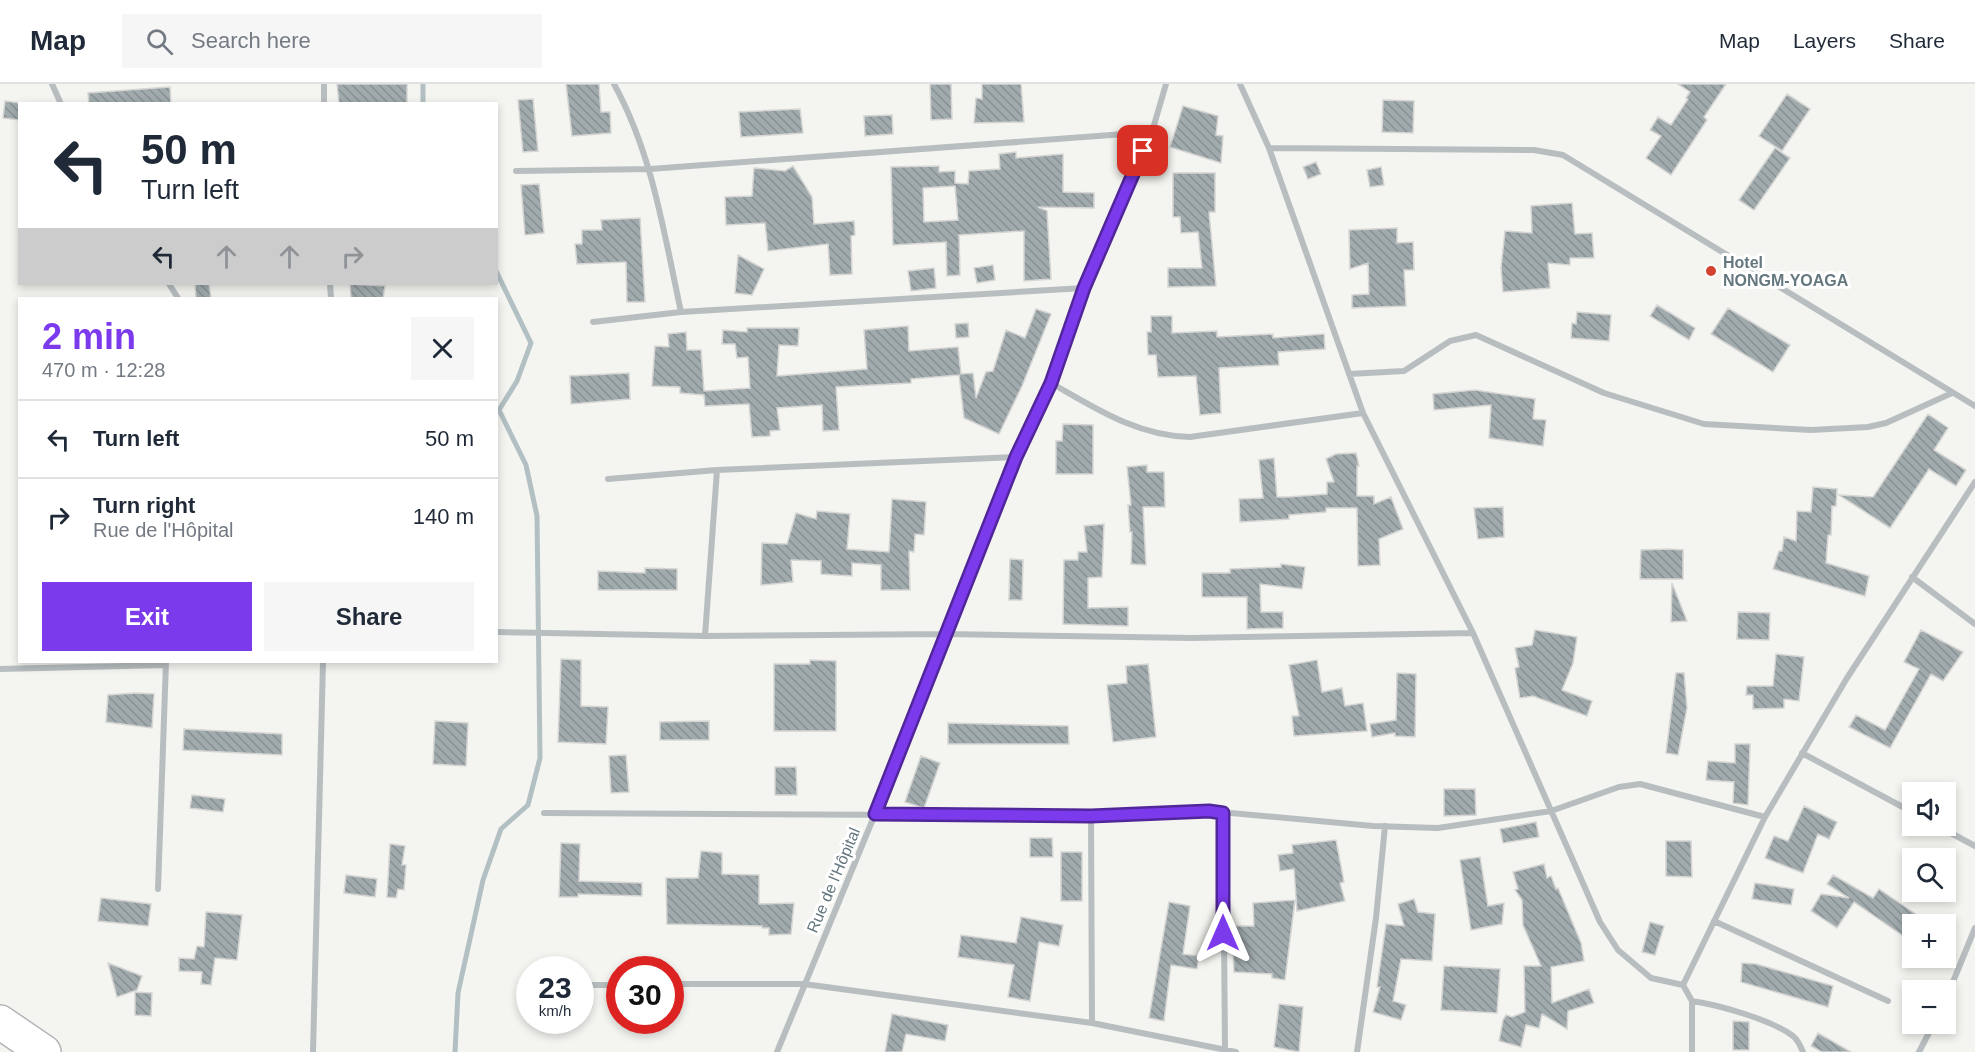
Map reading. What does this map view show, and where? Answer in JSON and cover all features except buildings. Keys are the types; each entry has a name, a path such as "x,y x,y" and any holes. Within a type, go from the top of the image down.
{"highway":[{"path":"0,1022 44,1052"}],"street":[{"path":"52,84 60,102"},
{"path":"324,84 324,102"},
{"path":"614,84 629,111 650,169 681,312"},
{"name":"Rue de l'Hôpital","path":"777,1052 875,814 1016,457 1051,383 1084,288 1152,132 1166,84"},
{"path":"1240,84 1269,148 1363,413 1473,633 1600,922 1618,950 1651,978 1683,985 1692,1001 1692,1052"},
{"path":"516,171 650,169 1152,132"},
{"path":"1269,148 1534,150 1563,155 1975,406"},
{"path":"593,322 681,312 1084,288"},
{"path":"1348,374 1389,374 1404,371 1450,341 1476,335 1604,393 1704,424 1811,430 1868,427 1886,423 1952,393"},
{"path":"1051,383 1114,418 1144,431 1169,436 1190,437 1363,413"},
{"path":"608,479 717,470 1016,457"},
{"path":"705,636 717,470"},
{"path":"1683,985 1765,817 1802,753 1975,482"},
{"path":"1912,578 1975,624"},
{"path":"498,632 705,636 947,634 1192,638 1473,633"},
{"path":"0,669 166,663 158,889"},
{"path":"313,1052 323,663"},
{"path":"1802,753 1902,808"},
{"path":"544,813 1091,816 1209,811 1384,826 1438,828 1551,811 1619,787 1640,784 1765,817"},
{"path":"1223,813 1225,1050"},
{"path":"1091,816 1092,1023"},
{"path":"1357,1052 1375,929 1384,826"},
{"path":"1956,836 1975,846"},
{"path":"1714,921 1888,1001"},
{"path":"1954,980 1975,928"},
{"path":"684,984 804,984 1092,1023 1236,1052"},
{"path":"1692,1001 1711,1004 1780,1029 1795,1037 1803,1052"},
{"path":"1919,1052 1928,1034"}],"waterway":[{"path":"423,84 423,102"},
{"path":"455,1052 458,993 483,880 501,829 528,805 540,758 537,516 526,465 499,410 517,381 531,343 498,275"}],"place":[{"name":"Hotel NONGM-YOAGA","path":"1711,271"}],"route":[{"path":"1143,151 1084,288 1051,383 1016,457 875,814 1091,816 1209,811 1223,813 1223,933"}]}
